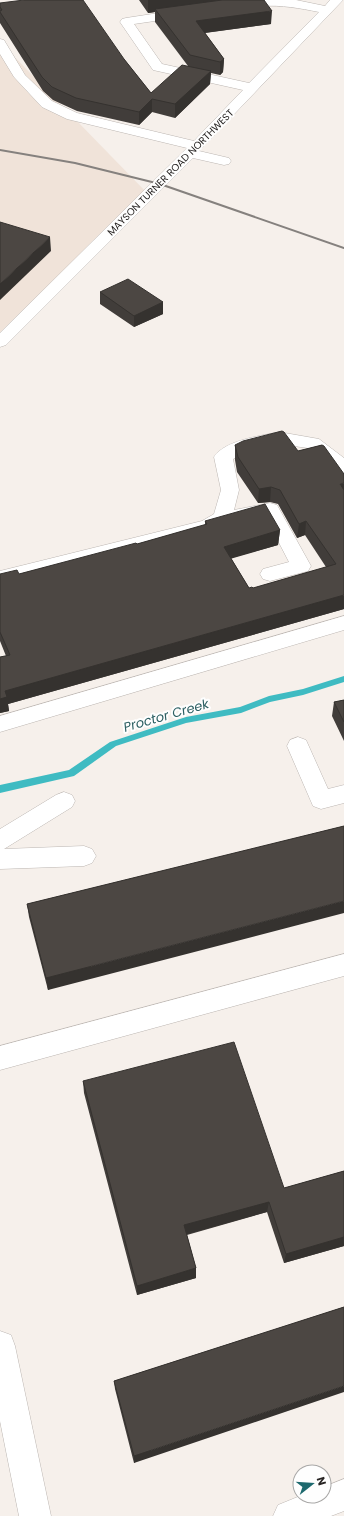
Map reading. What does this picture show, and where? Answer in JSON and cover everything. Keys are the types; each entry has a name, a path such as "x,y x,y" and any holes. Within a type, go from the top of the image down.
{"street":[{"path":"221,8 260,2 332,5"},
{"name":"MAYSON TURNER ROAD NORTHWEST","path":"0,342 193,149 332,5"},
{"path":"197,12 126,22 158,67 252,88"},
{"path":"0,43 20,78 47,104 72,116 193,149 224,161"},
{"path":"223,518 230,490 223,457 247,444 278,438 313,443 344,467"},
{"path":"0,578 208,526 223,518 270,509 301,566 270,574"},
{"path":"0,724 344,623"},
{"path":"298,746 321,800 344,794"},
{"path":"0,841 64,801"},
{"path":"0,859 84,856"},
{"path":"0,1058 344,965"},
{"path":"0,1346 35,1516"},
{"path":"289,1516 344,1495"}],"shaded area":[{"path":"0,42 148,194 0,336"}],"building":[{"path":"24,0 83,0 124,59 151,93 182,65 211,71 175,104 152,99 139,112 76,98 52,87 42,77 0,12 2,10 0,3"},
{"path":"222,0 264,0 272,11 196,21 224,59 220,62 190,55 155,9"},
{"path":"0,222 50,237 0,284"},
{"path":"128,279 163,302 134,316 100,292"},
{"path":"282,431 298,451 322,445 324,446 344,474 344,483 340,484 344,490 344,595 5,691 7,697 0,699 0,657 10,655 0,632 0,574 17,570 19,574 136,543 137,544 207,524 205,521 265,504 280,530 224,547 249,588 336,564 306,521 299,524 280,490 271,487 259,489 238,457 235,445 243,441"},
{"path":"344,700 344,722 334,702"},
{"path":"344,826 344,901 46,978 27,904"},
{"path":"234,1042 284,1188 344,1171 344,1237 286,1254 269,1202 184,1225 196,1268 137,1286 83,1081"},
{"path":"344,1307 344,1386 134,1456 114,1381"}],"waterway":[{"name":"Proctor Creek","path":"0,789 71,773 113,744 186,720 241,710 269,699 303,692 344,679"}],"railway":[{"path":"0,150 75,163 160,184 344,248"}]}
